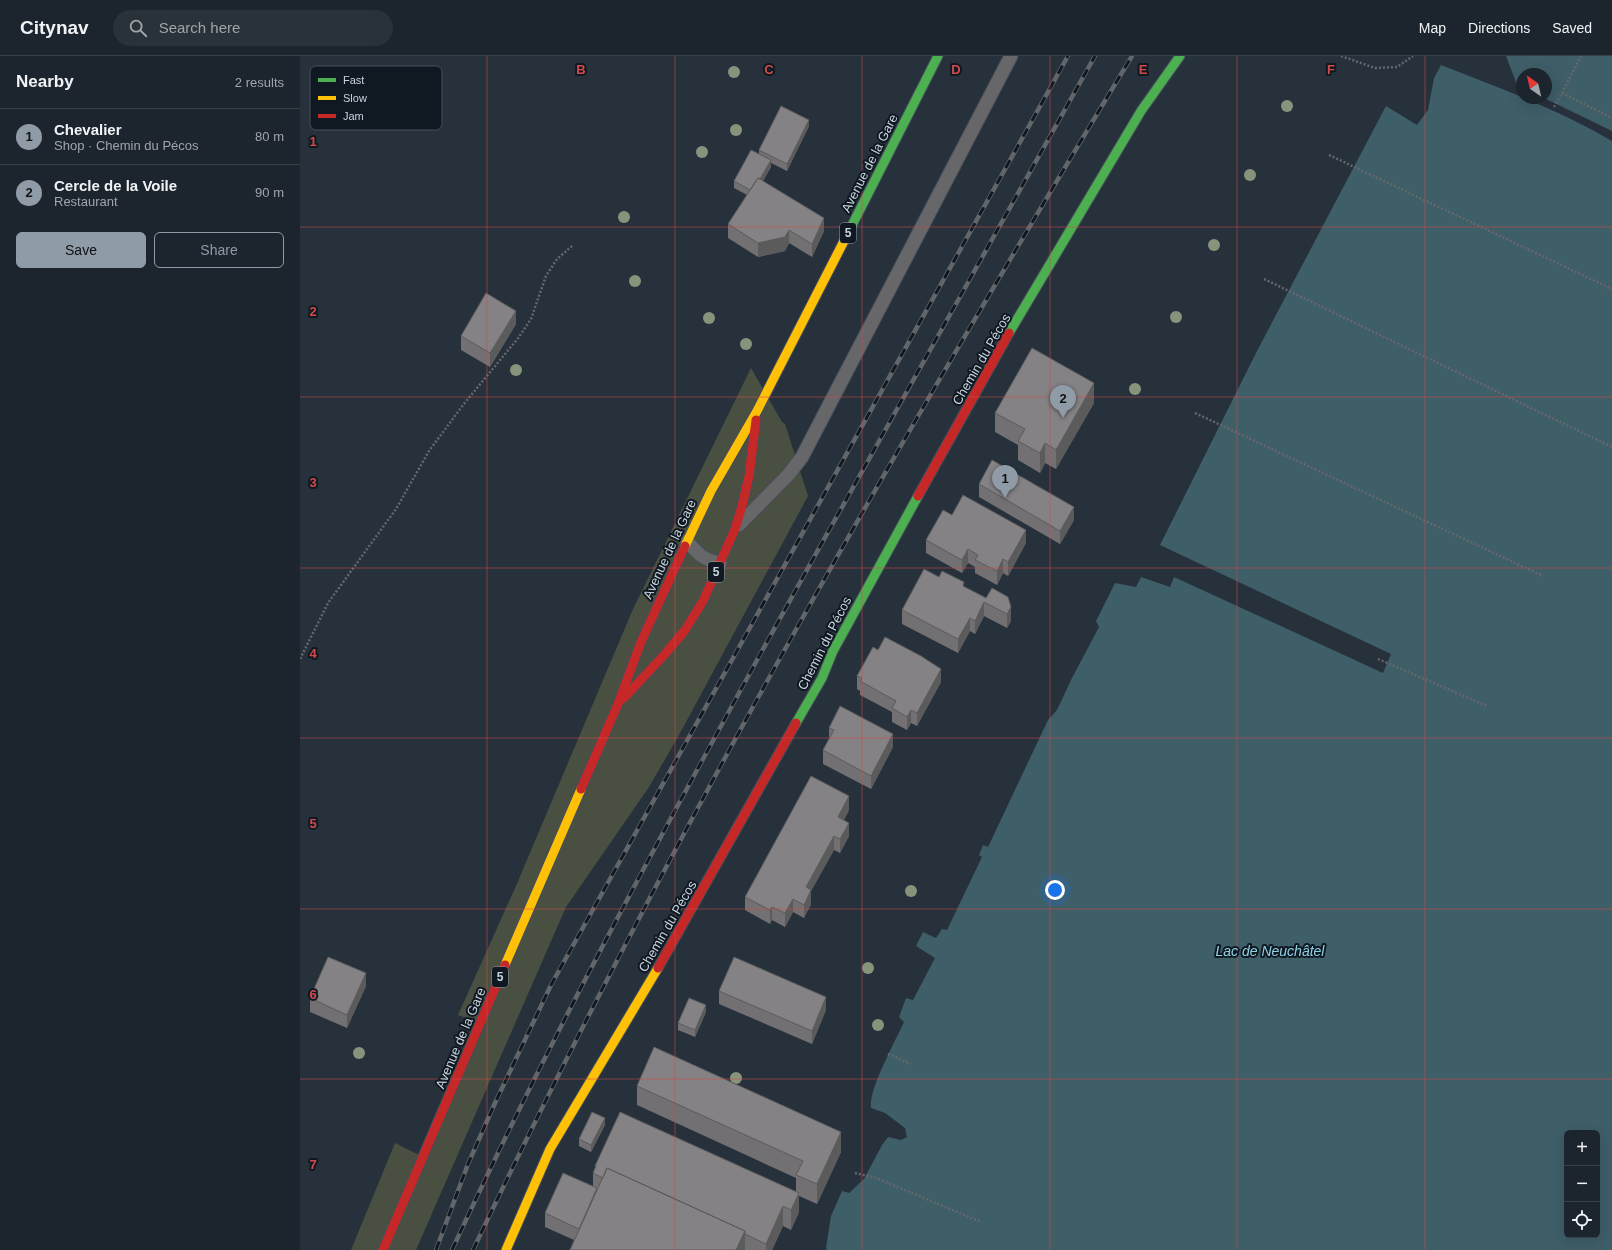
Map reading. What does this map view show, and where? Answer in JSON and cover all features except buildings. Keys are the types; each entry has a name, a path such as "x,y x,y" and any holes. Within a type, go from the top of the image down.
{"main road":[{"name":"Avenue de la Gare","path":"383,1250 537,889 618,704 641,642 686,541 710,491 757,411 938,56"},
{"name":"Chemin du Pécos","path":"506,1250 550,1149 630,1018 756,797 822,678 834,651 969,404 1141,111 1180,56"},
{"name":"Avenue de la Gare","path":"618,704 665,654 685,630 703,600 735,529 749,476 757,411"}],"lane":[{"path":"735,529 789,474 802,457 1011,56"},
{"path":"686,541 706,560 720,563"}],"path":[{"path":"1341,56 1375,68 1397,67 1413,56"},
{"path":"1554,107 1581,56"},
{"path":"1562,94 1612,118"},
{"path":"1329,155 1612,289"},
{"path":"300,659 328,603 396,508 429,451 463,405 527,325 531,319 546,276 557,259 572,246"},
{"path":"1264,279 1612,447"},
{"path":"1195,413 1543,576"},
{"path":"1378,659 1486,706"},
{"path":"888,1054 911,1064"},
{"path":"855,1173 876,1178 981,1222"}],"green space":[{"path":"751,368 782,422 785,424 808,496 679,735 649,787 566,907 416,1250 351,1250 395,1143 423,1157 480,1023 458,1015 516,886 633,609"}],"water":[{"path":"1506,56 1612,56 1612,131 1552,102 1552,68 1516,68 1516,82"},
{"name":"Lac de Neuchâtel","path":"1441,65 1516,95 1516,104 1537,104 1592,129 1612,141 1612,1250 827,1250 826,1248 831,1216 842,1191 849,1193 864,1179 882,1145 888,1137 901,1140 907,1137 905,1128 885,1113 871,1108 871,1100 889,1052 904,1022 899,1017 906,998 913,1000 935,958 916,946 923,932 936,938 942,929 947,930 982,857 979,855 983,845 988,847 1048,720 1057,710 1099,627 1096,621 1115,583 1136,587 1141,577 1170,587 1174,577 1383,673 1391,654 1160,545 1257,351 1386,106 1417,125 1428,110 1434,78"}],"railway":[{"path":"436,1250 468,1164 551,985 1068,56"},
{"path":"452,1250 563,1023 681,799 886,427 1095,56"},
{"path":"473,1250 625,945 705,794 872,496 957,349 1132,56"}],"traffic: fast":[{"path":"844,241 938,56"},
{"path":"1009,333 1141,111 1180,56"},
{"path":"796,723 822,678 833,651 918,496"}],"traffic: slow":[{"path":"685,546 711,491 757,411 844,241"},
{"path":"505,965 581,789"},
{"path":"506,1250 550,1149 658,968"}],"traffic: jam":[{"path":"918,496 1009,333"},
{"path":"624,698 685,630 703,601 735,529 742,506 749,476 756,420"},
{"path":"581,789 618,704 641,642 685,546"},
{"path":"658,968 796,723"},
{"path":"383,1250 505,965"}],"place":[{"name":"Cercle de la Voile","path":"1063,418"},
{"name":"Chevalier","path":"1005,498"}]}
